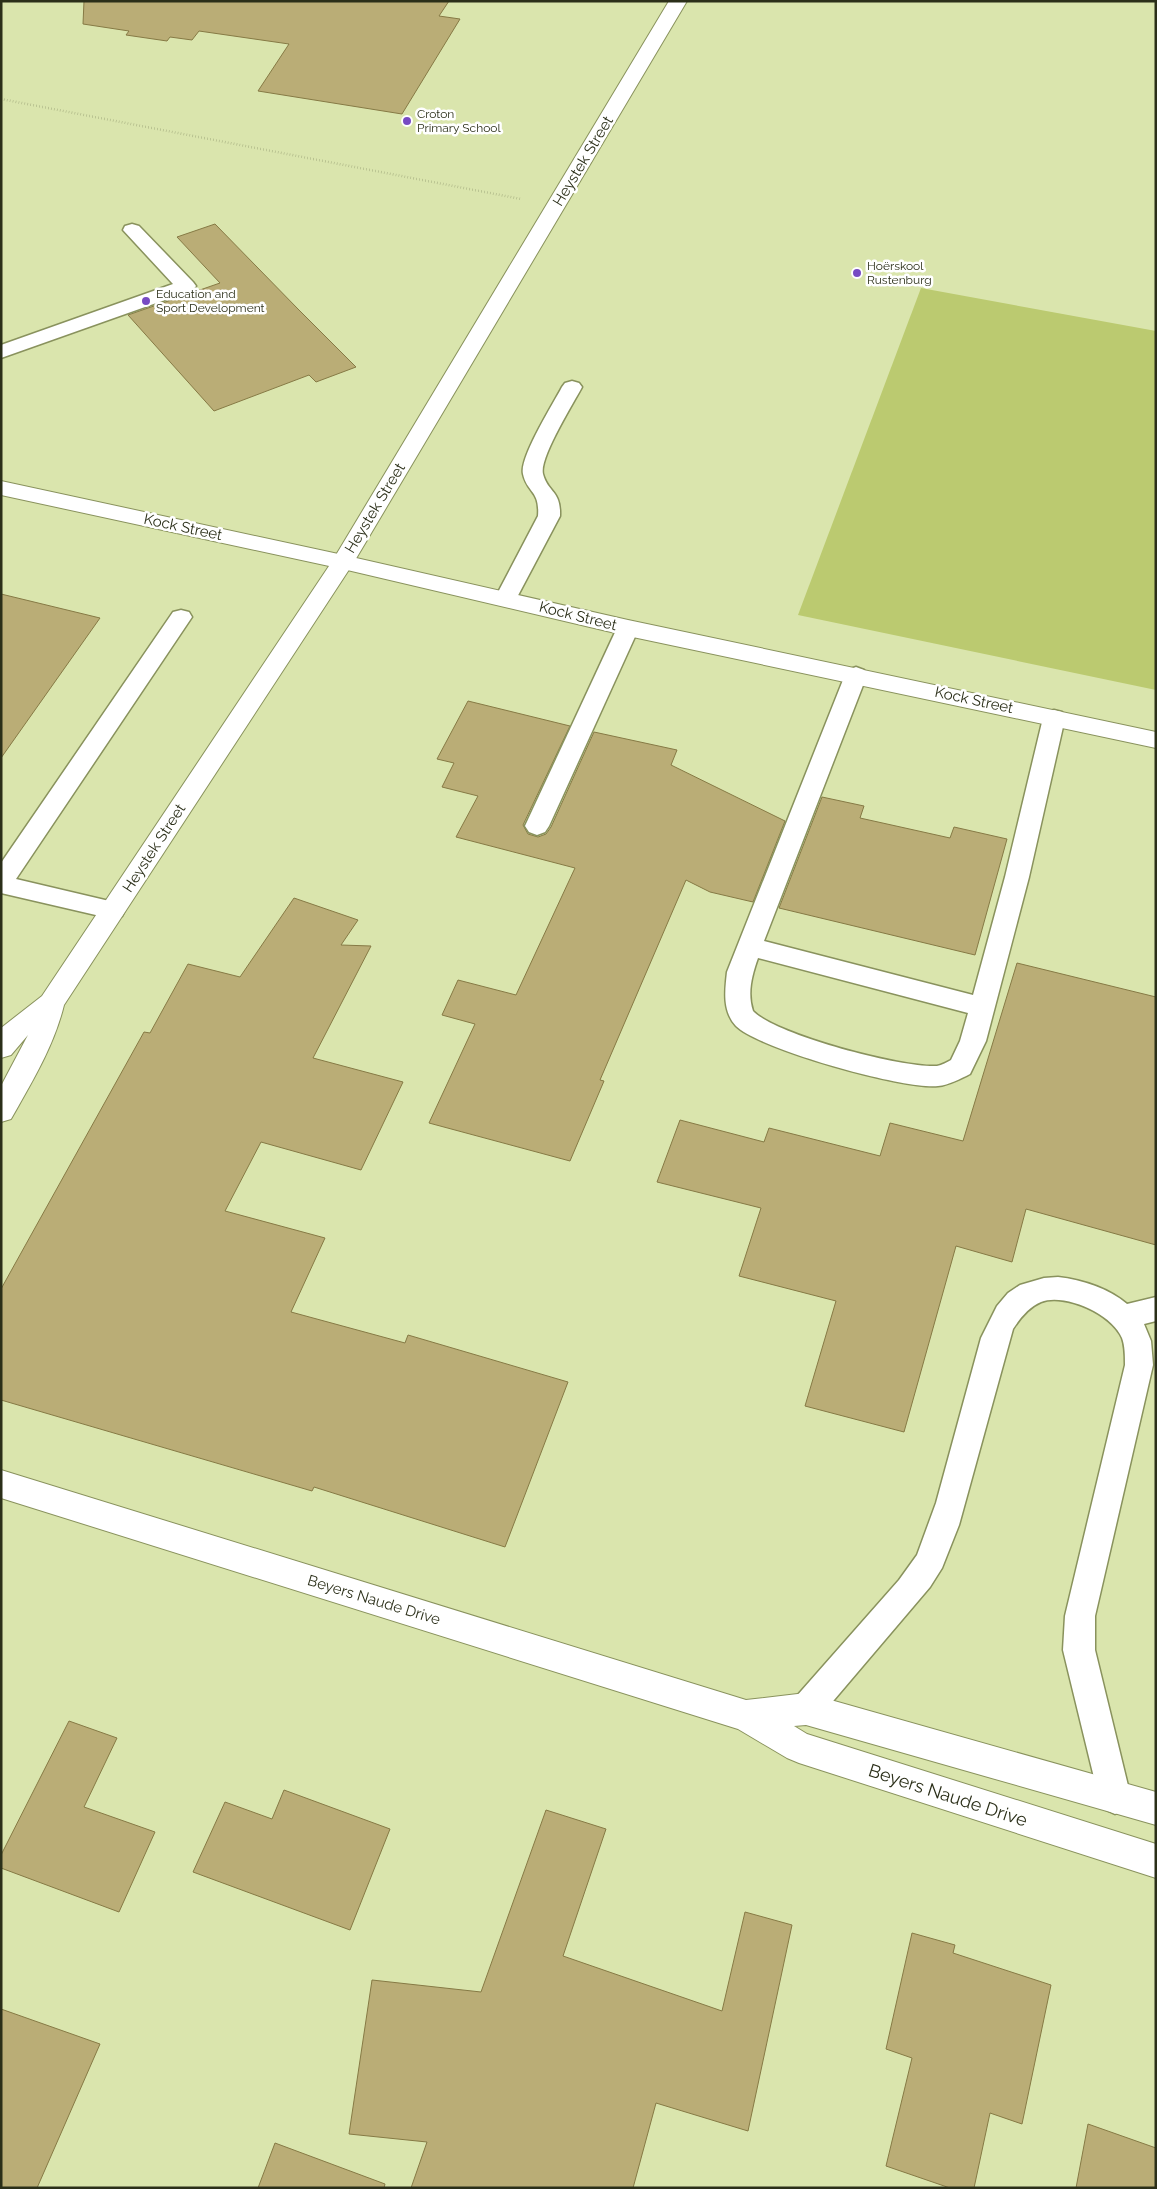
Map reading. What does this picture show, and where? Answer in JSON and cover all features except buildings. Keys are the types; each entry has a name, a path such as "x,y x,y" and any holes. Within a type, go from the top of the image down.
{"street":[{"name":"Heystek Street","path":"1,1048 24,1022 51,1002 343,562 678,1"},
{"name":"Kock Street","path":"1,488 506,598 628,628 1156,740"},
{"name":"Heystek Street","path":"1,1111 38,1046 46,1026 51,1002"},
{"name":"Beyers Naude Drive","path":"1,1484 746,1716 799,1747 1156,1861"},
{"name":"Beyers Naude Drive","path":"746,1716 806,1709 1156,1809"}],"lane":[{"path":"1,352 186,286 132,230"},
{"path":"506,598 549,516 550,502 533,475 533,461 572,387"},
{"path":"112,910 1,883 181,617"},
{"path":"537,826 628,628"},
{"path":"856,675 740,972 737,999 745,1019 765,1034 798,1046 915,1075 939,1076 961,1067 973,1041 1017,877 1054,718"},
{"path":"750,947 982,1007"},
{"path":"806,1709 905,1594 930,1561 945,1527 985,1380 995,1334 1008,1312 1024,1297 1047,1287 1072,1290 1102,1301 1123,1317 1134,1331 1140,1349 1139,1365 1080,1616 1079,1650 1115,1798"},
{"path":"1123,1317 1156,1309"}],"path":[{"path":"1,100 556,205"}],"green space":[{"path":"921,288 1156,331 1156,690 798,615"}],"place":[{"name":"Croton Primary School","path":"407,121"},
{"name":"Hoërskool Rustenburg","path":"857,273"},
{"name":"Education and Sport Development","path":"146,301"}]}
